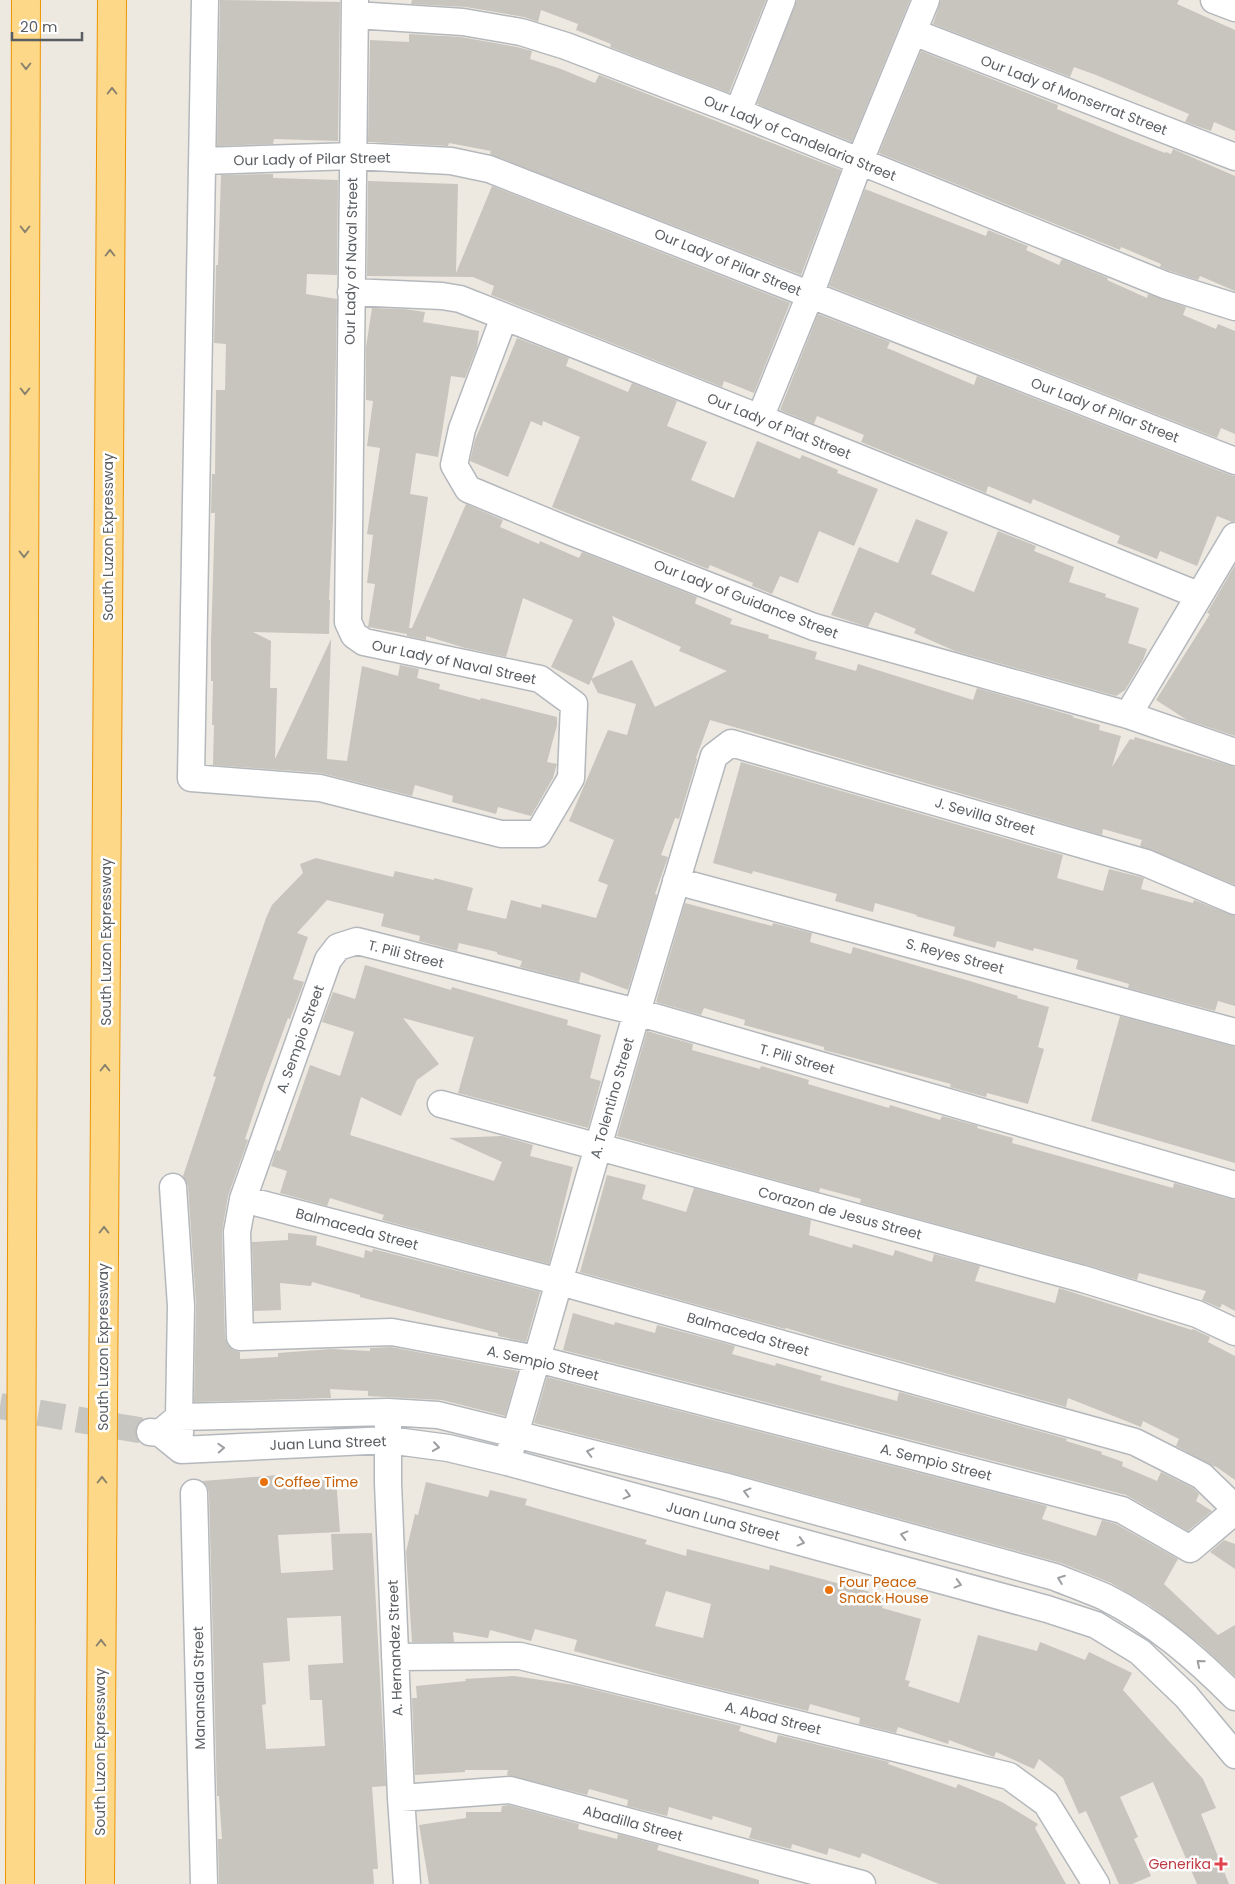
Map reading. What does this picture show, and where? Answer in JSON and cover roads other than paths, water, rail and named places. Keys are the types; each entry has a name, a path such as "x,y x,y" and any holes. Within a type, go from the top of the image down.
{"highway":[{"path":"20,1884 26,0"},
{"name":"South Luzon Expressway","path":"100,1884 112,0"}],"street":[{"path":"203,161 205,0"},
{"path":"738,112 782,0"},
{"path":"760,418 810,295 859,163 926,0"},
{"path":"1214,0 1235,8"},
{"name":"Our Lady of Naval Street","path":"203,161 191,778 320,788 500,834 538,834 571,778 574,704 540,679 364,642 354,635 348,622 355,8"},
{"name":"Our Lady of Candelaria Street","path":"355,8 463,22 521,32 566,46 738,112 859,163 1165,285 1235,307"},
{"name":"Our Lady of Monserrat Street","path":"913,32 1235,157"},
{"name":"Our Lady of Pilar Street","path":"203,161 353,156 451,161 489,169 1235,461"},
{"name":"Our Lady of Piat Street","path":"351,292 442,296 460,299 1198,595"},
{"name":"Our Lady of Guidance Street","path":"504,317 462,429 454,465 468,489 569,531 814,627 1128,715 1235,752"},
{"path":"1128,715 1235,536"},
{"name":"A. Tolentino Street","path":"507,1462 637,1012 714,756 732,743"},
{"name":"J. Sevilla Street","path":"732,743 1146,863 1235,900"},
{"name":"S. Reyes Street","path":"676,881 1235,1032"},
{"name":"T. Pili Street","path":"357,941 637,1012 1235,1185"},
{"name":"A. Sempio Street","path":"357,941 338,947 328,960 243,1199 237,1232 240,1337 392,1332 537,1359 1122,1510 1190,1548 1235,1509"},
{"name":"Corazon de Jesus Street","path":"441,1104 1083,1279 1197,1314 1235,1332"},
{"path":"173,1187 181,1306 163,1428 388,1412 438,1415 515,1433 724,1486 1055,1577 1106,1598 1160,1631 1206,1668 1235,1698"},
{"name":"Balmaceda Street","path":"243,1199 560,1282 1134,1442 1202,1476 1235,1509"},
{"name":"A. Hernandez Street","path":"388,1412 400,1798 407,1884"},
{"name":"Juan Luna Street","path":"163,1428 181,1450 388,1440 448,1448 507,1462 1038,1606 1096,1626 1140,1652 1186,1696 1235,1755"},
{"name":"Manansala Street","path":"194,1493 204,1884"},
{"path":"1096,1626 1106,1598"},
{"name":"A. Abad Street","path":"396,1657 520,1656 1009,1776 1046,1803 1096,1884"},
{"name":"Abadilla Street","path":"400,1798 510,1790 862,1884"}],"tunnel":[{"path":"0,1406 150,1432"}],"place":[{"name":"Coffee Time","path":"264,1482"},
{"name":"Four Peace Snack House","path":"829,1590"},
{"name":"Generika","path":"1221,1864"}]}
